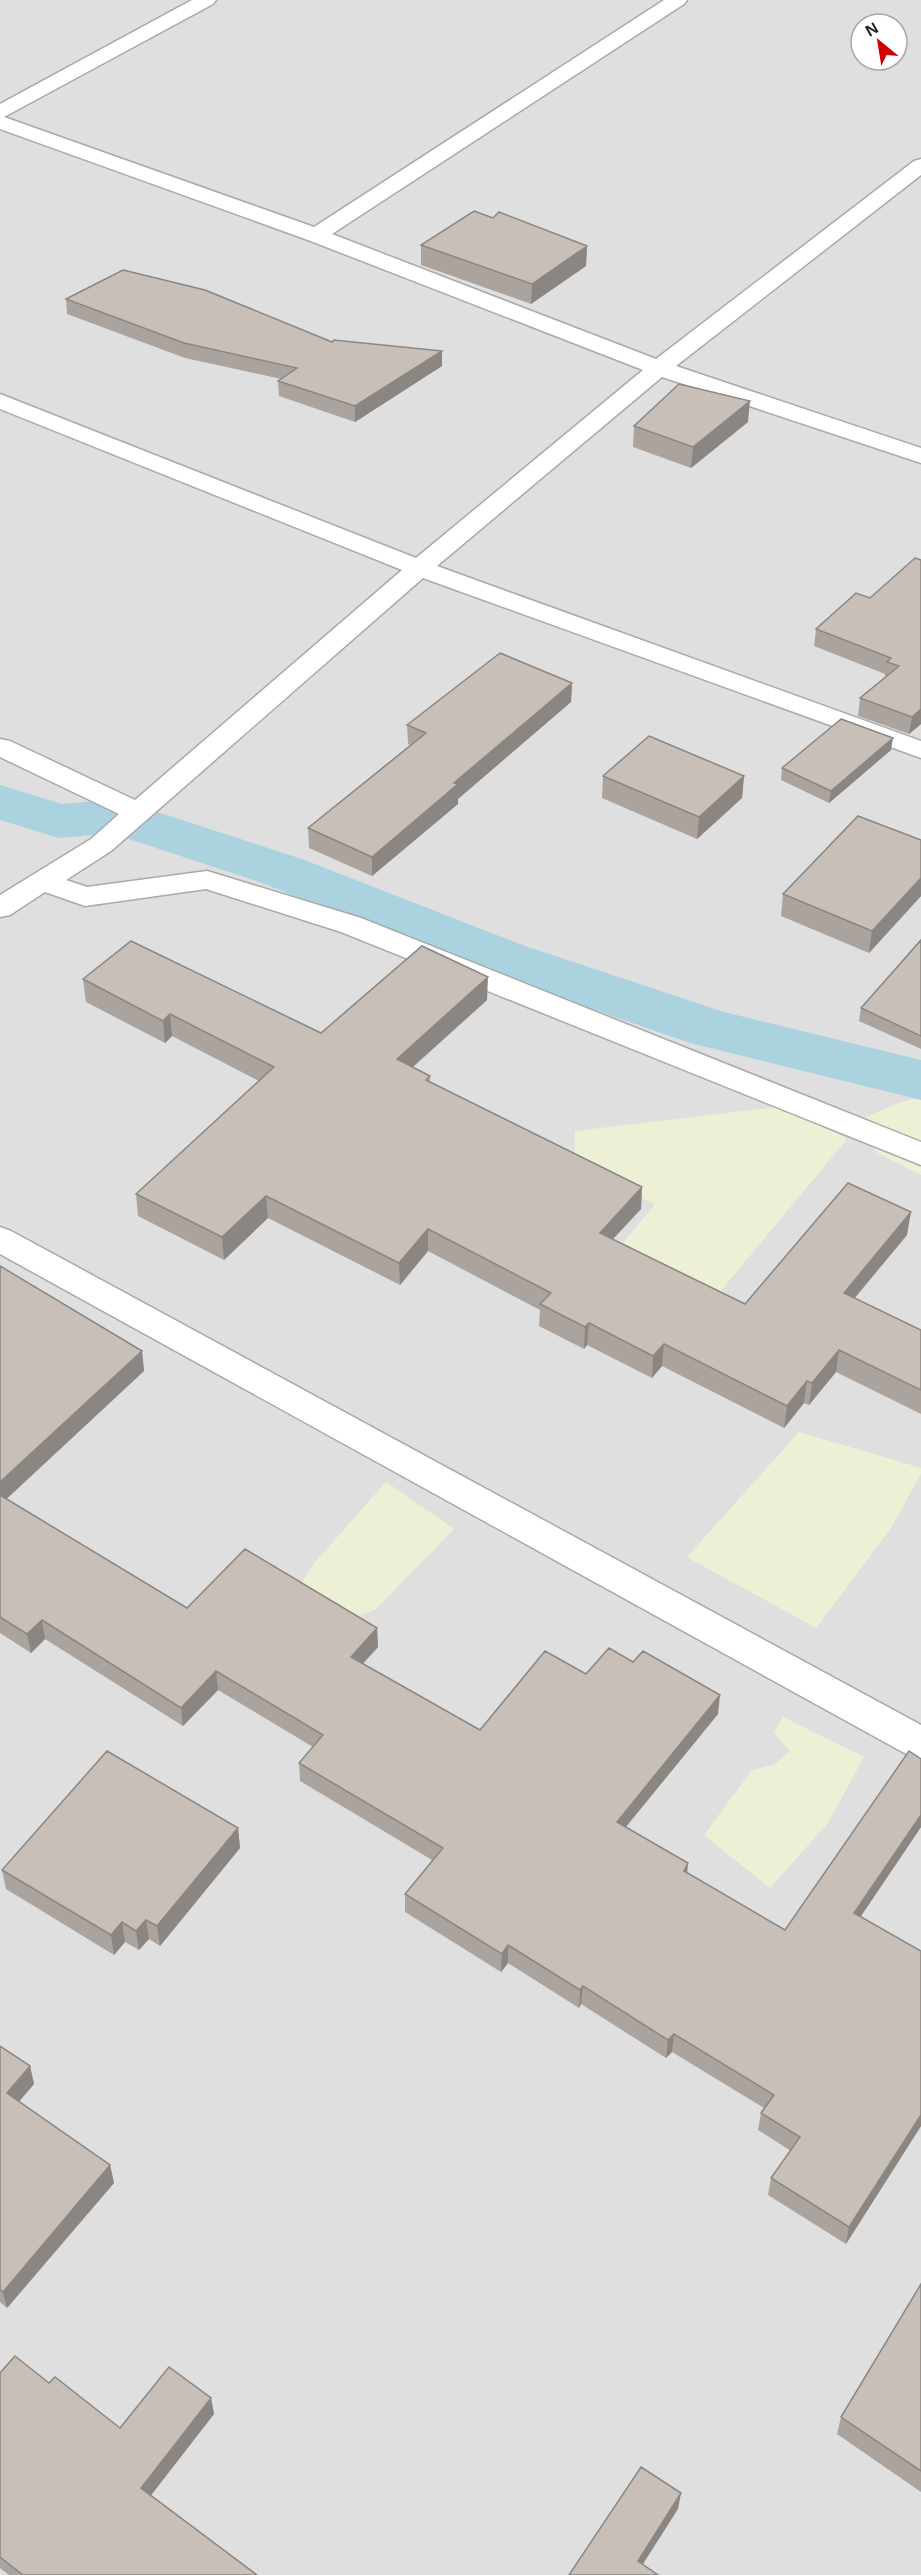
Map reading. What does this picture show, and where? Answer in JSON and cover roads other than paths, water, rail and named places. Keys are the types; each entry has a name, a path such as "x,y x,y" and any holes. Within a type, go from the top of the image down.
{"street":[{"path":"0,112 206,0"},
{"path":"316,235 677,0"},
{"path":"0,122 316,235 659,368 921,456"},
{"path":"0,908 101,844 419,568 659,368 921,165"},
{"path":"0,401 419,568 921,750"},
{"path":"0,747 139,813"},
{"path":"42,881 85,897 207,880 351,925 921,1154"},
{"path":"0,1239 921,1744"}],"waterway":[{"path":"0,802 59,821 95,818 129,821 282,871 505,959 711,1029 921,1080"}]}
